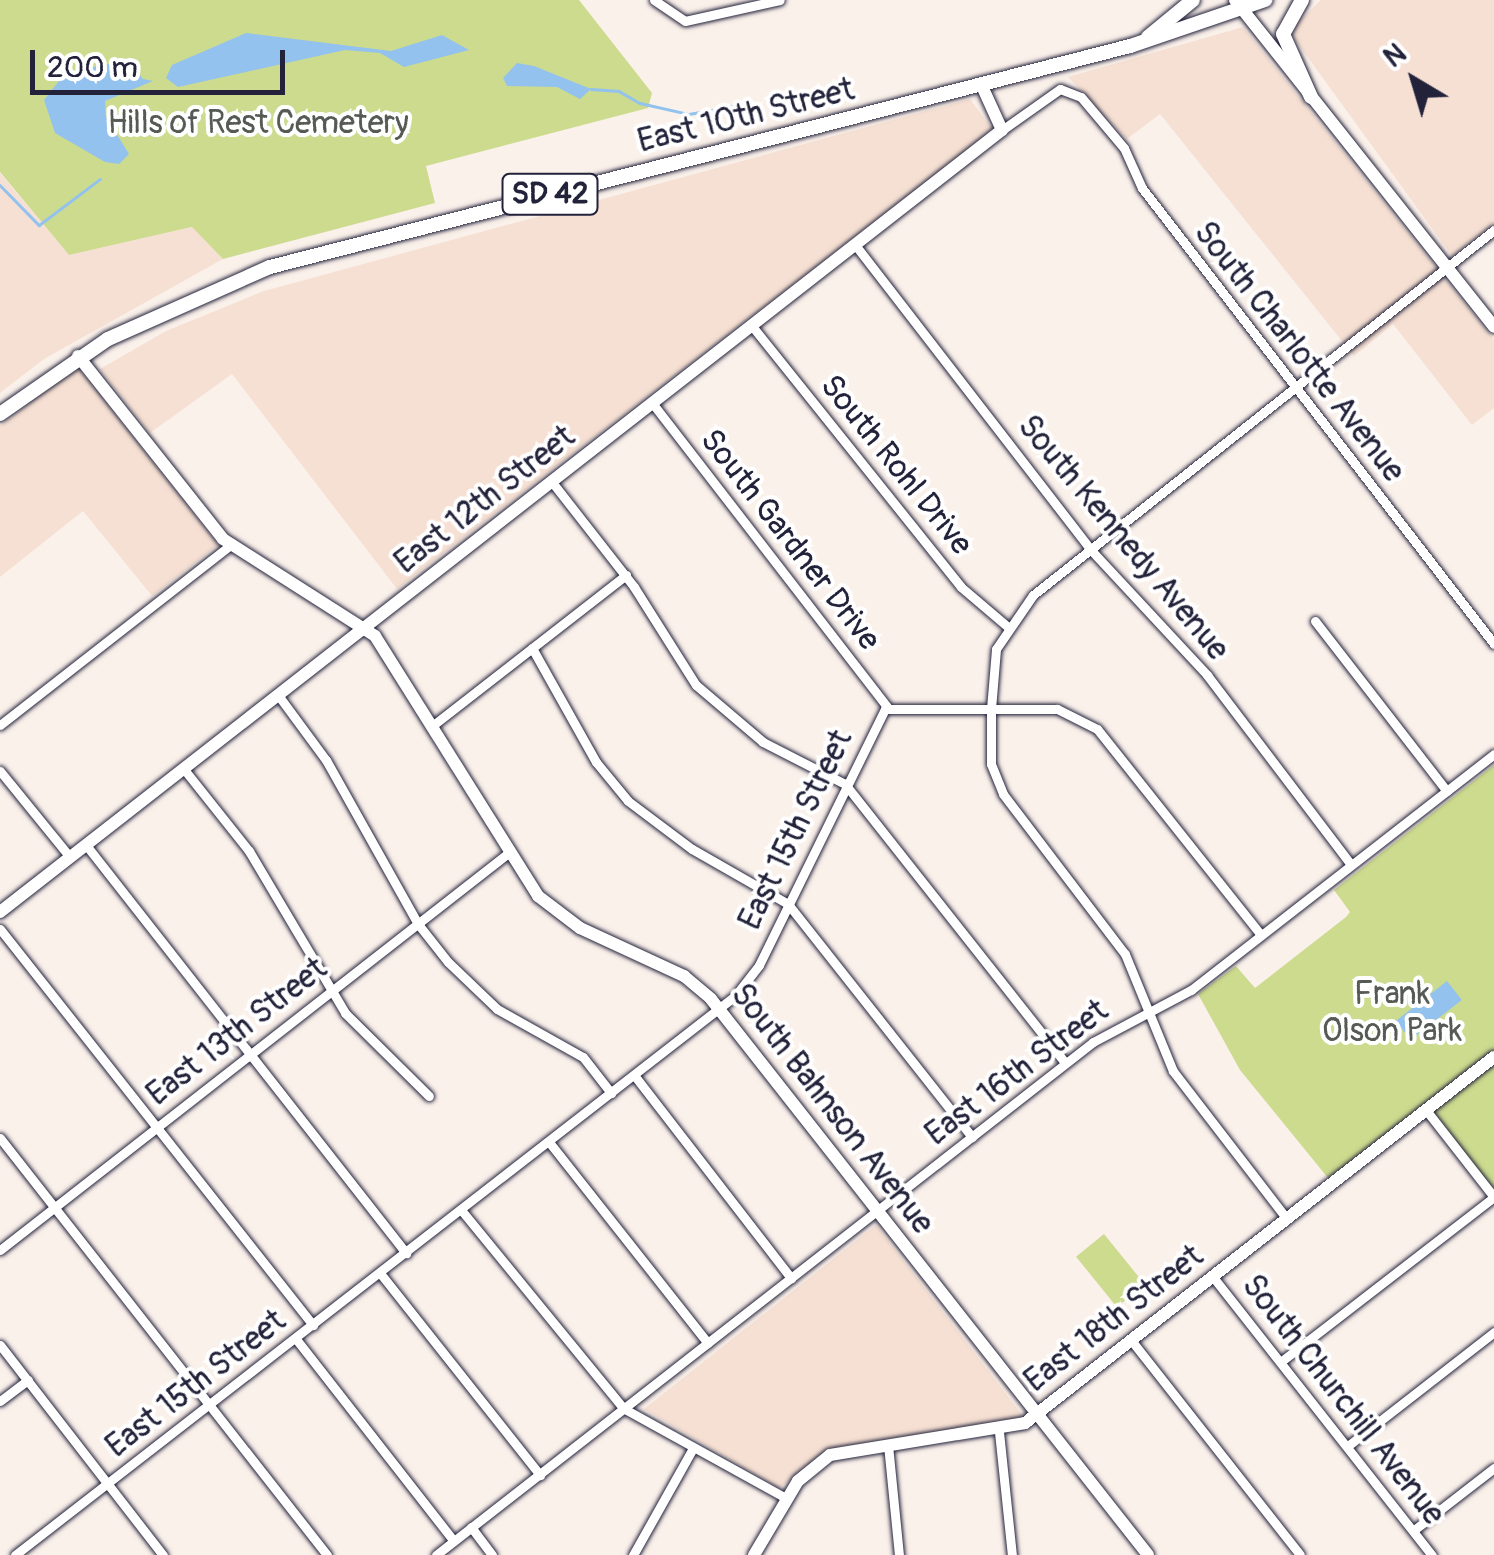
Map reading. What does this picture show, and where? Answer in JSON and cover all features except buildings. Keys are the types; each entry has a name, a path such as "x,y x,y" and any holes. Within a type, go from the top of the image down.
{"main road":[{"path":"1136,44 1194,0"},
{"name":"SD 42","path":"1239,5 1266,0"},
{"path":"1302,0 1283,34 1288,57 1311,97"},
{"name":"East 10th Street","path":"0,414 78,356 165,310 270,267 1136,44 1239,5"}],"street":[{"path":"654,0 684,21 780,0"},
{"path":"1239,5 1494,326"},
{"path":"981,84 1002,130"},
{"name":"East 12th Street","path":"0,912 1049,93 1069,88"},
{"name":"South Charlotte Avenue","path":"1069,88 1124,148 1142,188 1494,644"},
{"path":"1287,1219 1173,1071 1125,954 1002,794 990,752 992,663 1008,627 1033,595 1296,391 1494,230"},
{"name":"South Kennedy Avenue","path":"856,246 1091,550 1207,675 1351,865"},
{"name":"South Rohl Drive","path":"752,326 961,587 1008,627"},
{"name":"South Bahnson Avenue","path":"78,356 230,545 365,627 397,665 507,854 538,896 568,921 684,976 718,1009 1148,1555"},
{"name":"South Gardner Drive","path":"652,404 887,707"},
{"path":"552,482 626,575 673,656 712,703 763,742 845,784 1066,1064"},
{"path":"0,725 230,545"},
{"path":"432,726 626,575"},
{"path":"1315,621 1447,791"},
{"path":"532,648 596,762 628,802 692,849 788,904 972,1137"},
{"path":"278,696 326,760 418,924 465,981 497,1010 583,1056 611,1093"},
{"name":"East 15th Street","path":"15,1555 549,1142 718,1009 748,980 887,707 991,709"},
{"path":"991,709 1056,709 1097,729 1261,935"},
{"name":"East 16th Street","path":"436,1555 1066,1064 1147,1011 1191,990 1494,754"},
{"path":"183,768 248,851 329,991 362,1034 429,1096"},
{"path":"0,771 70,858"},
{"path":"86,845 406,1253"},
{"name":"East 13th Street","path":"0,1250 507,854"},
{"path":"0,930 314,1325"},
{"name":"East 18th Street","path":"754,1555 786,1498 830,1455 999,1432 1038,1414 1494,1057"},
{"path":"634,1074 791,1278"},
{"path":"1283,1360 1494,1197 1426,1110"},
{"path":"0,1138 326,1555"},
{"path":"549,1142 708,1343"},
{"path":"462,1210 623,1408 786,1498"},
{"path":"380,1273 540,1475"},
{"name":"South Churchill Avenue","path":"1213,1276 1283,1360 1432,1555"},
{"path":"1349,1445 1494,1332"},
{"path":"296,1339 454,1541"},
{"path":"1132,1340 1300,1555"},
{"path":"0,1344 163,1555"},
{"path":"0,1401 28,1380"},
{"path":"999,1432 1012,1555"},
{"path":"888,1445 899,1555"},
{"path":"633,1555 693,1448"},
{"path":"1414,1530 1494,1468"},
{"path":"471,1528 492,1555"}],"shaded area":[{"path":"1321,0 1494,0 1494,223 1452,256 1296,41 1292,28"},
{"path":"1243,27 1494,340 1494,408 1472,425 1393,324 1354,356 1160,114 1127,139 1068,77"},
{"path":"970,99 993,130 397,589 232,374 150,433 100,369 166,331 264,291"},
{"path":"0,173 69,255 193,227 223,259 44,359 0,393"},
{"path":"77,366 218,545 152,596 83,511 0,577 0,426"},
{"path":"876,1225 1023,1416 988,1429 834,1449 779,1488 644,1409"}],"green space":[{"name":"Hills of Rest Cemetery","path":"0,0 579,0 652,93 648,108 426,166 435,203 223,259 192,227 69,255 0,172"},
{"name":"Frank Olson Park","path":"1494,765 1494,1198 1426,1110 1328,1178 1240,1070 1198,994 1236,966 1255,988 1346,917 1350,912 1334,890"},
{"path":"1104,1234 1145,1285 1117,1307 1076,1257"}],"water":[{"path":"246,33 391,51 442,35 469,50 404,67 380,53 345,50 178,87 166,78 172,65"},
{"path":"129,60 143,79 153,81 105,101 106,117 129,154 119,164 105,162 55,133 44,100 59,81 84,69"},
{"path":"517,63 591,89 580,99 557,87 507,86 503,78"},
{"path":"1447,981 1462,1000 1411,1040 1396,1021"}],"waterway":[{"path":"591,89 619,91 640,103 689,114 733,106"},
{"path":"0,185 39,225 100,179"}]}
